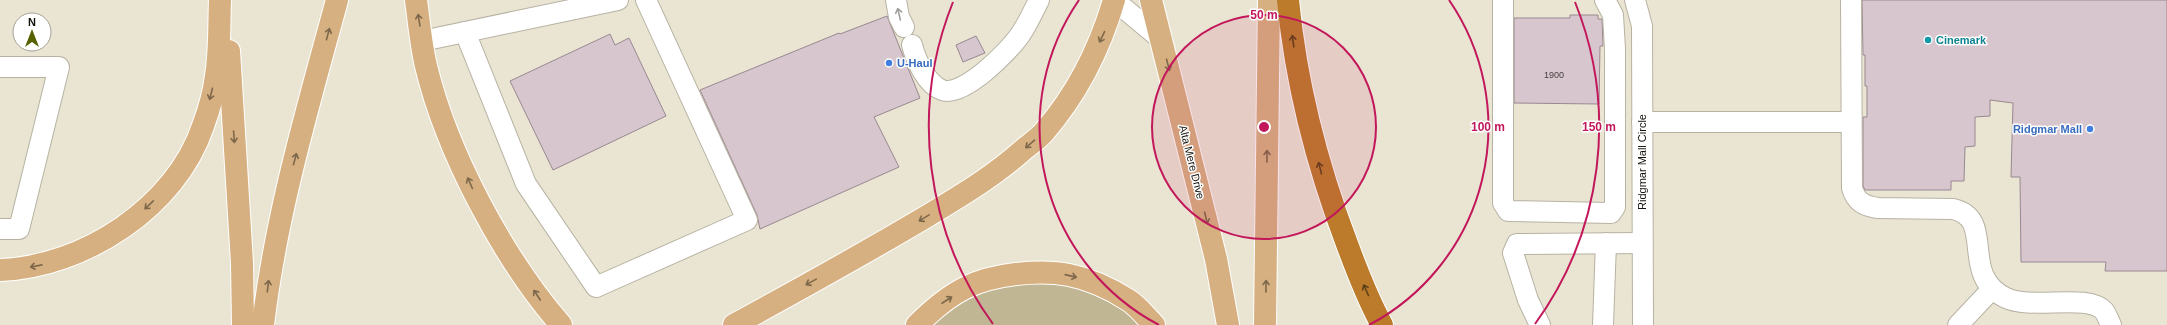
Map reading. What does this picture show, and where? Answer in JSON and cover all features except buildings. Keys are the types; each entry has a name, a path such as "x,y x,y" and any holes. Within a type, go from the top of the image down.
{"highway":[{"path":"1288,0 1298,77 1322,174 1355,264 1382,325"}],"main road":[{"path":"0,270 36,267 60,260 87,248 120,230 166,188 186,164 203,126 216,75 220,0"},
{"path":"226,0 242,263 243,325"},
{"path":"263,325 269,272 288,186 337,0"},
{"path":"416,0 426,66 440,111 475,194 544,305 561,325"},
{"path":"734,325 881,243 981,184 1002,169 1043,133 1064,107 1081,80 1107,26 1114,0"},
{"name":"Alta Mere Drive","path":"1151,0 1216,259 1228,325"},
{"path":"1265,325 1269,0"},
{"path":"917,325 934,308 965,287 1001,276 1046,273 1068,275 1090,282 1129,300 1154,325"}],"street":[{"path":"422,41 618,0"},
{"path":"465,32 526,184 596,287 747,220 646,0"},
{"path":"896,0 899,17 904,27"},
{"path":"1114,0 1162,40"},
{"path":"1503,0 1503,203 1508,211 1611,212 1615,207 1615,49 1612,15 1605,0"},
{"name":"Ridgmar Mall Circle","path":"1635,0 1642,26 1643,325"},
{"path":"1851,0 1852,188 1859,202 1866,206 1878,208 1953,209 1969,215 1974,224 1980,271 1992,289 2006,298 2022,303 2090,304 2105,312 2111,325"},
{"path":"912,45 926,75 943,90 960,89 979,76 1020,36 1036,2"},
{"path":"0,67 59,67 19,229 0,229"},
{"path":"1642,122 1851,122"},
{"path":"1604,325 1606,243"},
{"path":"1540,325 1528,300 1513,253 1517,244 1642,243"},
{"path":"1958,325 1992,289"}],"shaded area":[{"path":"1032,280 1072,284 1120,304 1142,325 929,325 969,294"}],"place":[{"name":"Cinemark","path":"1928,40"},
{"name":"U-Haul","path":"889,63"},
{"name":"Ridgmar Mall","path":"2090,129"}]}
